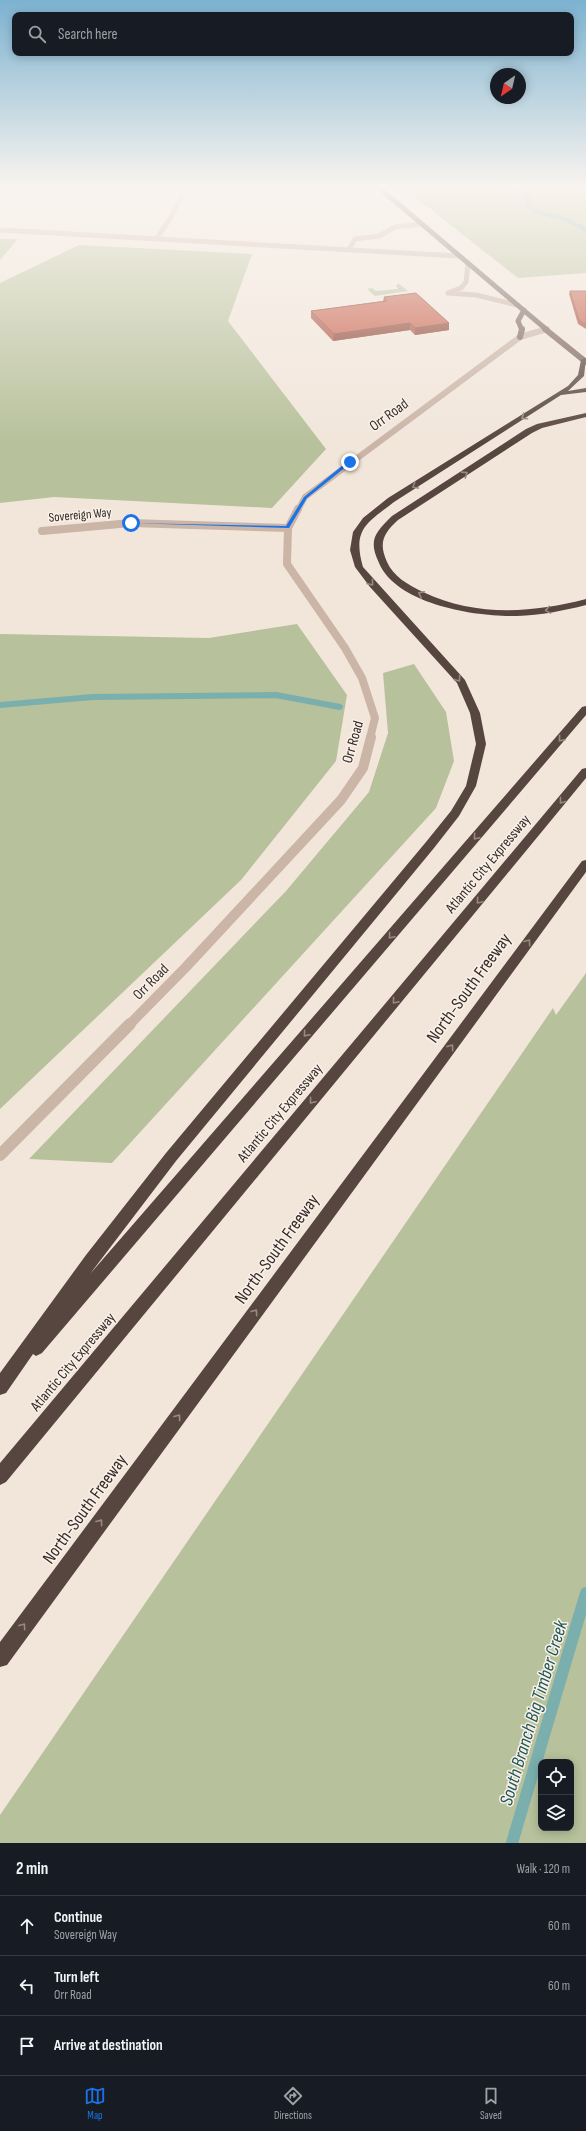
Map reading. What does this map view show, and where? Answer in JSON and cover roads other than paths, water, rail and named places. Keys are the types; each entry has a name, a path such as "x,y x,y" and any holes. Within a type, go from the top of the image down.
{"highway":[{"path":"0,1387 91,1260 170,1157 430,845 455,813 471,786 480,744 475,713 462,682 439,655 373,585 359,567 354,550 357,532 366,520 391,500 577,382 581,376 585,361"},
{"path":"557,396 586,390"},
{"path":"586,415 540,426 529,431 407,510 383,530 378,539 378,550 382,565 396,581 423,596 457,608 496,613 535,612 586,602"},
{"path":"570,418 586,419"},
{"path":"0,1390 586,709"},
{"name":"Atlantic City Expressway","path":"0,1476 586,771"},
{"name":"North-South Freeway","path":"0,1658 586,864"}],"main road":[{"path":"478,272 585,361"},
{"path":"520,337 522,328 518,321 524,310"}],"street":[{"path":"469,272 470,278 466,284 448,293 476,295 517,305"},
{"name":"Orr Road","path":"0,1155 186,966 341,800 363,768 375,718 367,691 362,678 345,648 287,564 288,528 305,498 350,462 520,337 547,329"},
{"name":"Sovereign Way","path":"42,531 131,523 288,528"}],"waterway":[{"path":"0,705 93,697 276,695 340,707"},
{"name":"South Branch Big Timber Creek","path":"512,1843 586,1593"}]}
